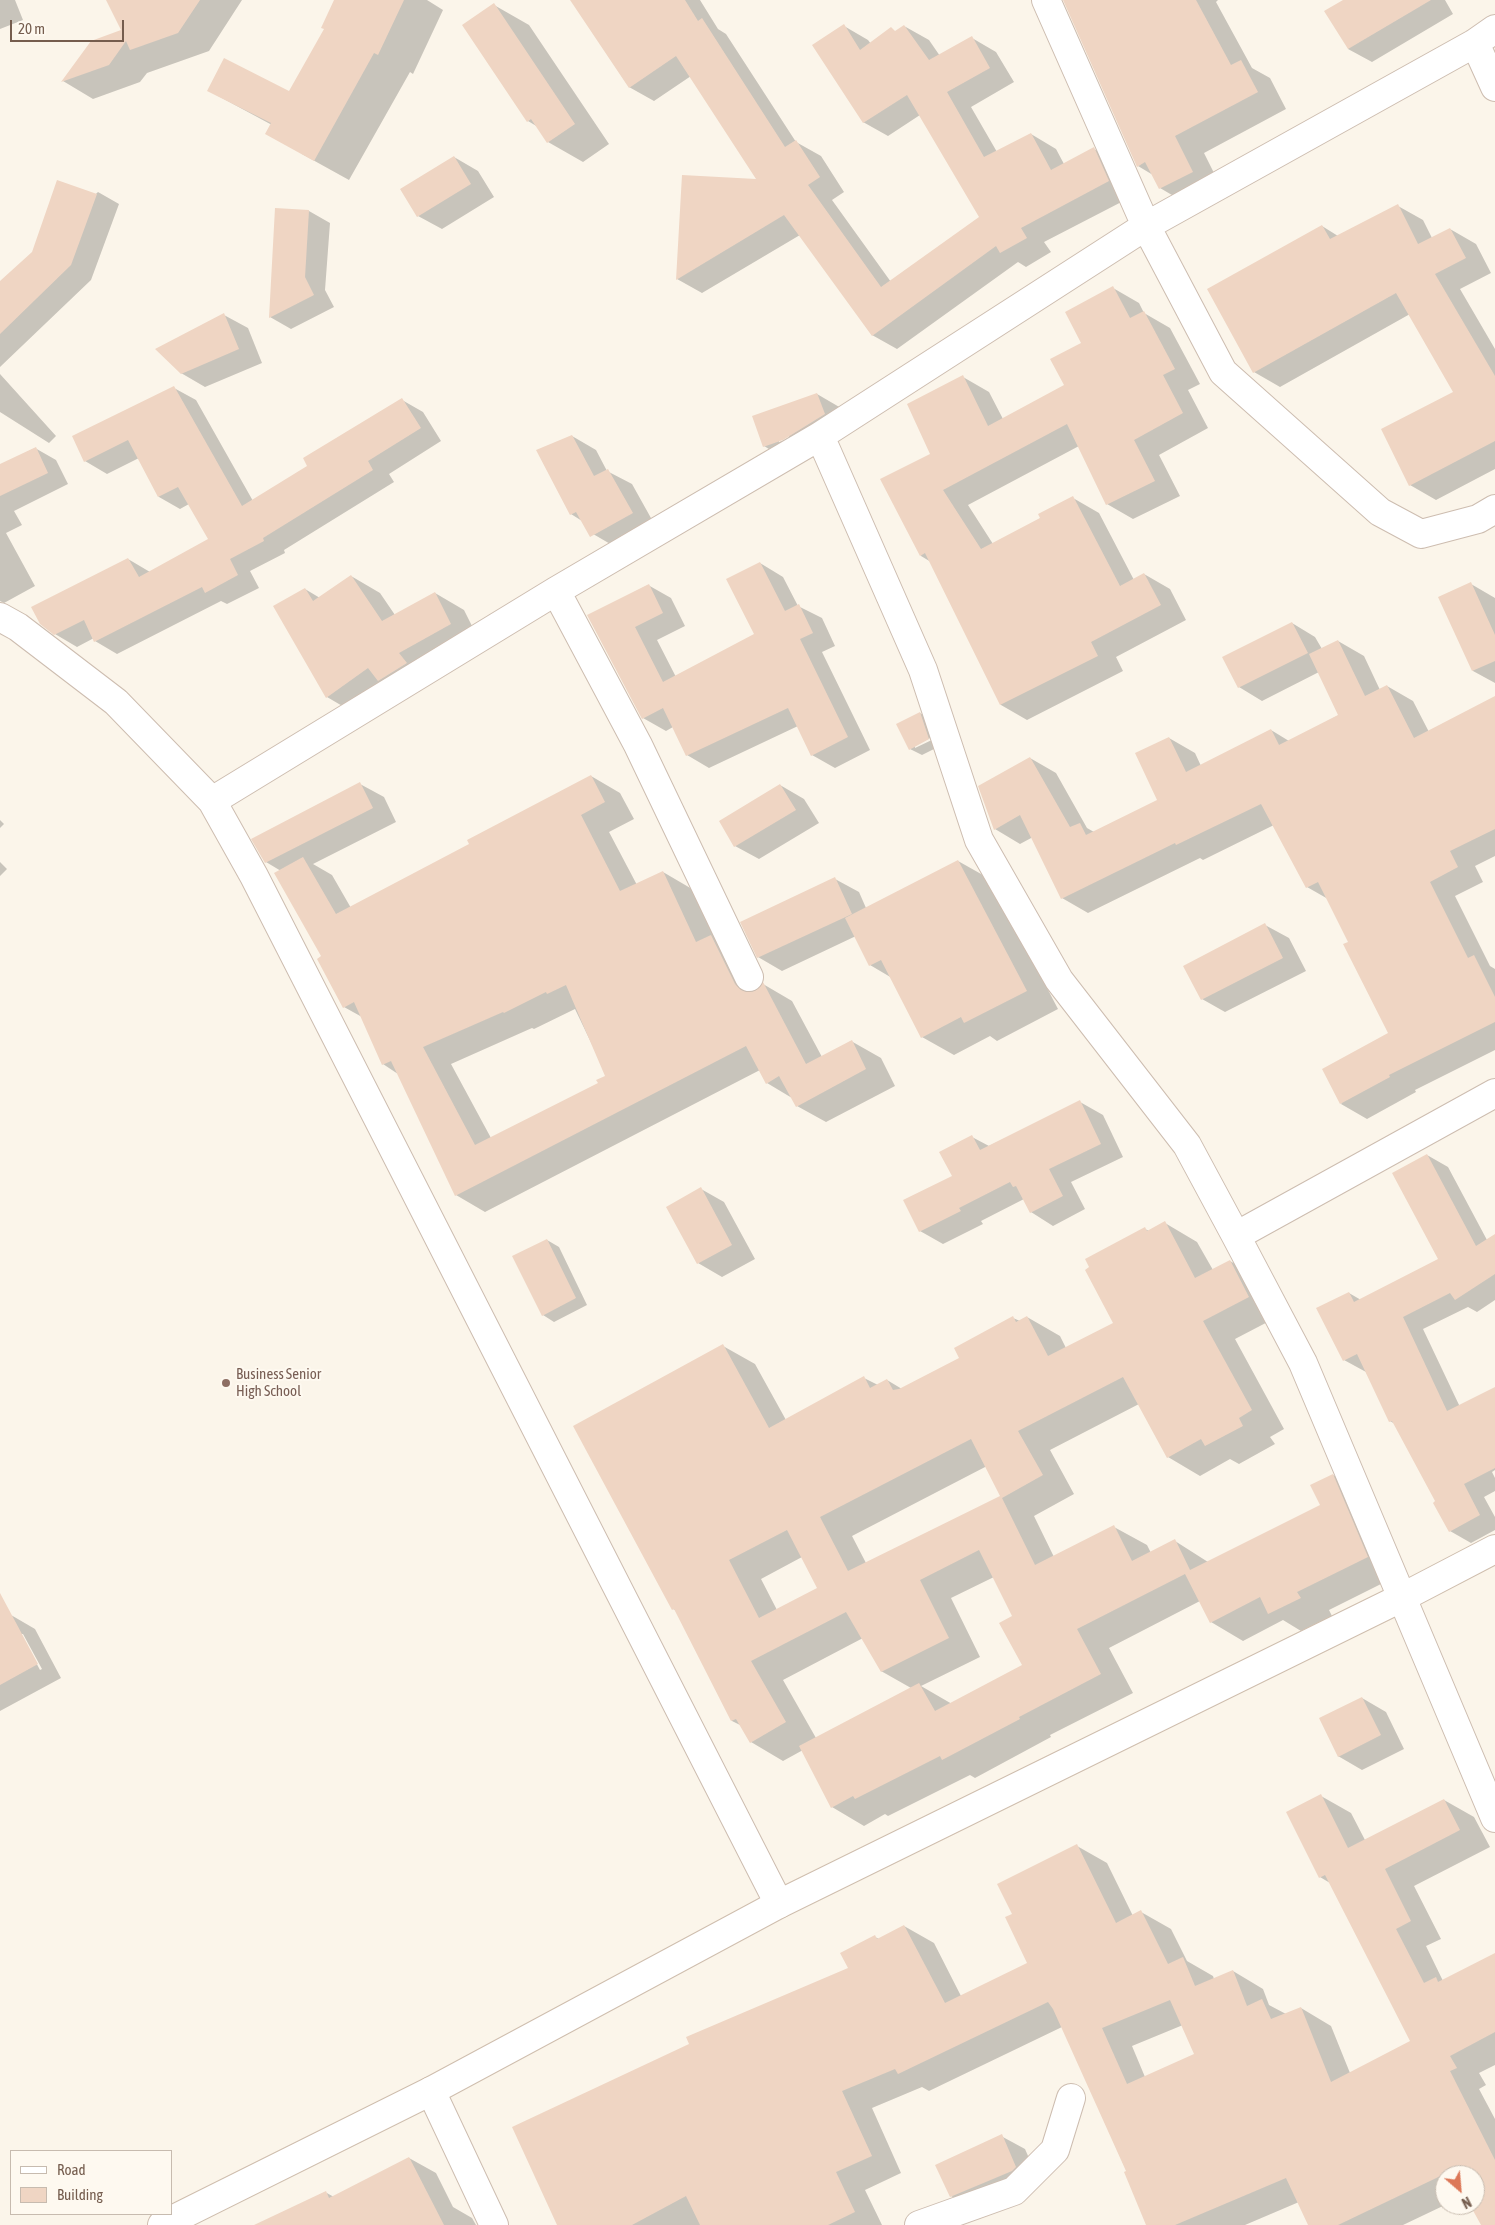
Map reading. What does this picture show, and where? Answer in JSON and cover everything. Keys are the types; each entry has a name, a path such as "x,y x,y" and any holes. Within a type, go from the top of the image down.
{"street":[{"path":"1046,0 1146,226 1223,372 1380,512 1421,534 1478,519 1495,509"},
{"path":"212,801 556,591 820,436 1146,226 1485,36 1495,87"},
{"path":"820,436 923,670 979,840 1059,980 1187,1145 1236,1236 1303,1363 1495,1818"},
{"path":"556,591 638,745 749,977"},
{"path":"0,617 18,627 116,702 212,801 263,894 779,1904"},
{"path":"1236,1236 1495,1093"},
{"path":"162,2225 432,2091 779,1904 1403,1597 1495,1549"},
{"path":"432,2091 494,2225"},
{"path":"919,2225 1014,2191 1055,2150 1071,2098"}],"building":[{"path":"106,0 200,0 178,33 130,50 126,41 109,65 61,82 91,41 121,30"},
{"path":"334,0 404,0 378,55 374,53 314,161 265,134 271,123 207,91 224,58 289,91 324,29 321,28"},
{"path":"570,0 685,0 698,21 702,18 785,147 796,140 820,177 808,185 881,287 979,217 907,95 863,123 812,45 844,24 860,50 891,27 895,31 904,25 929,60 972,36 990,68 947,92 984,157 1031,133 1051,170 1094,147 1109,181 1021,228 1027,238 1000,253 996,246 872,336 784,215 676,280 682,175 756,179 676,56 629,88"},
{"path":"1063,0 1196,0 1231,65 1241,60 1258,92 1175,136 1193,172 1159,189 1145,162 1137,167"},
{"path":"1343,0 1431,0 1348,49 1324,11"},
{"path":"494,3 575,124 547,143 531,119 527,122 462,25"},
{"path":"454,156 471,184 417,217 400,189"},
{"path":"57,180 97,194 71,265 0,334 0,281 32,252"},
{"path":"1398,204 1418,244 1450,228 1466,258 1435,274 1495,376 1495,441 1409,486 1381,429 1453,392 1396,293 1253,373 1207,289 1322,225 1330,239"},
{"path":"275,208 309,210 305,277 314,295 269,318"},
{"path":"1113,286 1130,318 1144,311 1175,369 1163,375 1183,413 1134,440 1155,481 1106,505 1067,424 943,490 981,549 1040,518 1038,514 1073,496 1120,586 1144,573 1161,605 1091,642 1098,656 1000,705 925,553 920,556 880,479 930,454 907,404 963,375 988,426 1064,385 1050,359 1081,343 1065,312"},
{"path":"224,313 239,349 181,374 155,349"},
{"path":"174,386 242,506 307,466 303,458 402,398 421,428 368,461 373,470 263,538 264,541 230,559 238,575 205,593 202,587 94,642 84,620 54,635 40,624 31,607 128,558 139,577 208,539 178,487 158,497 128,440 84,462 72,436"},
{"path":"817,393 825,414 783,440 763,447 752,416"},
{"path":"572,435 594,476 608,469 633,513 590,537 576,512 570,515 536,450"},
{"path":"36,447 48,473 0,496 0,464"},
{"path":"760,562 785,611 799,604 813,633 800,639 848,737 811,756 788,708 686,756 663,708 642,719 587,615 649,584 663,613 635,627 663,682 754,634 726,579"},
{"path":"351,575 382,621 435,592 451,624 399,653 407,663 378,681 368,668 326,698 273,606 305,588 313,601"},
{"path":"1471,582 1495,635 1495,661 1472,671 1438,597"},
{"path":"1292,622 1308,653 1238,688 1222,657"},
{"path":"1338,640 1365,696 1387,685 1414,738 1495,696 1495,829 1450,851 1458,867 1430,882 1468,958 1474,955 1495,997 1495,1022 1389,1075 1390,1077 1340,1104 1322,1069 1388,1033 1343,944 1348,942 1318,882 1306,888 1261,804 1176,845 1175,843 1061,899 1020,815 994,830 978,786 1030,757 1070,827 1080,823 1086,835 1157,800 1135,753 1169,737 1186,772 1271,729 1279,745 1338,715 1309,654"},
{"path":"920,712 929,739 909,750 896,724"},
{"path":"591,775 605,802 581,815 620,891 663,871 696,942 711,935 735,984 741,990 747,992 755,991 763,982 806,1064 852,1040 866,1069 796,1107 779,1076 766,1084 746,1046 455,1196 391,1061 382,1065 354,1002 343,1008 317,959 321,956 274,873 303,857 336,914 469,844 467,840","holes":["566,985 605,1076 596,1080 598,1083 475,1145 423,1047 504,1013 546,992 547,994"]},
{"path":"360,782 373,808 265,863 251,839"},
{"path":"780,784 796,810 734,847 719,821"},
{"path":"958,860 1027,991 964,1023 961,1017 921,1038 881,960 869,966 845,918"},
{"path":"835,877 852,914 757,958 740,922"},
{"path":"1265,923 1283,958 1201,1000 1183,966"},
{"path":"1080,1100 1101,1144 1049,1169 1063,1196 1030,1213 1016,1186 1013,1187 1010,1182 959,1208 961,1211 919,1232 903,1200 952,1176 939,1152 972,1135 980,1150"},
{"path":"1427,1154 1476,1246 1495,1234 1495,1274 1455,1300 1450,1293 1403,1317 1447,1411 1495,1387 1495,1468 1464,1484 1480,1515 1449,1532 1433,1503 1435,1501 1392,1421 1389,1422 1357,1354 1343,1361 1316,1308 1349,1292 1354,1302 1438,1259 1392,1173"},
{"path":"701,1187 732,1245 697,1264 666,1207"},
{"path":"1165,1221 1195,1278 1230,1260 1249,1297 1203,1321 1252,1410 1239,1418 1243,1426 1205,1446 1201,1439 1167,1458 1123,1377 1018,1431 1043,1475 1002,1498 1035,1565 1114,1525 1132,1561 1175,1539 1190,1570 1320,1505 1310,1485 1333,1474 1368,1557 1297,1592 1301,1598 1268,1614 1260,1597 1210,1623 1185,1574 1077,1629 1101,1674 942,1760 940,1756 855,1799 853,1796 831,1808 799,1746 919,1683 935,1711 1022,1665 999,1623 1012,1616 979,1550 920,1580 949,1638 881,1672 846,1612 751,1661 786,1722 750,1743 736,1719 731,1721 674,1609 672,1610 573,1426 723,1344 769,1428 864,1376 870,1388 887,1379 893,1390 899,1389 959,1358 954,1348 1013,1316 1016,1322 1027,1316 1048,1356 1113,1323 1085,1270 1089,1267 1085,1259 1145,1227 1147,1231","holes":["971,1439 1000,1496 848,1571 820,1517","787,1530 817,1588 759,1618 729,1560"]},
{"path":"547,1239 576,1298 542,1316 512,1256"},
{"path":"0,1593 38,1664 0,1685"},
{"path":"1362,1697 1381,1735 1338,1757 1319,1718"},
{"path":"1321,1794 1348,1848 1444,1799 1460,1830 1385,1869 1411,1921 1396,1929 1424,1983 1436,1977 1438,1982 1495,1953 1495,2032 1450,2056 1457,2068 1450,2071 1495,2160 1495,2225 1481,2225 1476,2215 1485,2215 1485,2165 1435,2165 1435,2179 1338,2225 1308,2225 1286,2178 1175,2225 1146,2225 1124,2172 1126,2171 1053,2009 1048,2002 898,2074 895,2069 842,2091 872,2156 836,2172 855,2212 828,2225 700,2225 686,2196 632,2225 557,2225 512,2127 689,2044 686,2037 848,1968 840,1953 875,1935 877,1939 904,1925 945,2003 1027,1963 1005,1917 1012,1914 997,1884 1077,1844 1116,1923 1141,1910 1168,1964 1183,1957 1195,1986 1233,1970 1247,2006 1262,1999 1271,2019 1301,2007 1331,2082 1410,2041 1325,1875 1319,1878 1286,1812","holes":["1170,2000 1194,2054 1127,2084 1102,2028"]},
{"path":"1002,2134 1016,2167 1012,2171 950,2197 935,2165"},
{"path":"409,2157 444,2225 254,2225 326,2191 329,2198"}],"place":[{"name":"Business Senior High School","path":"226,1383"}]}
